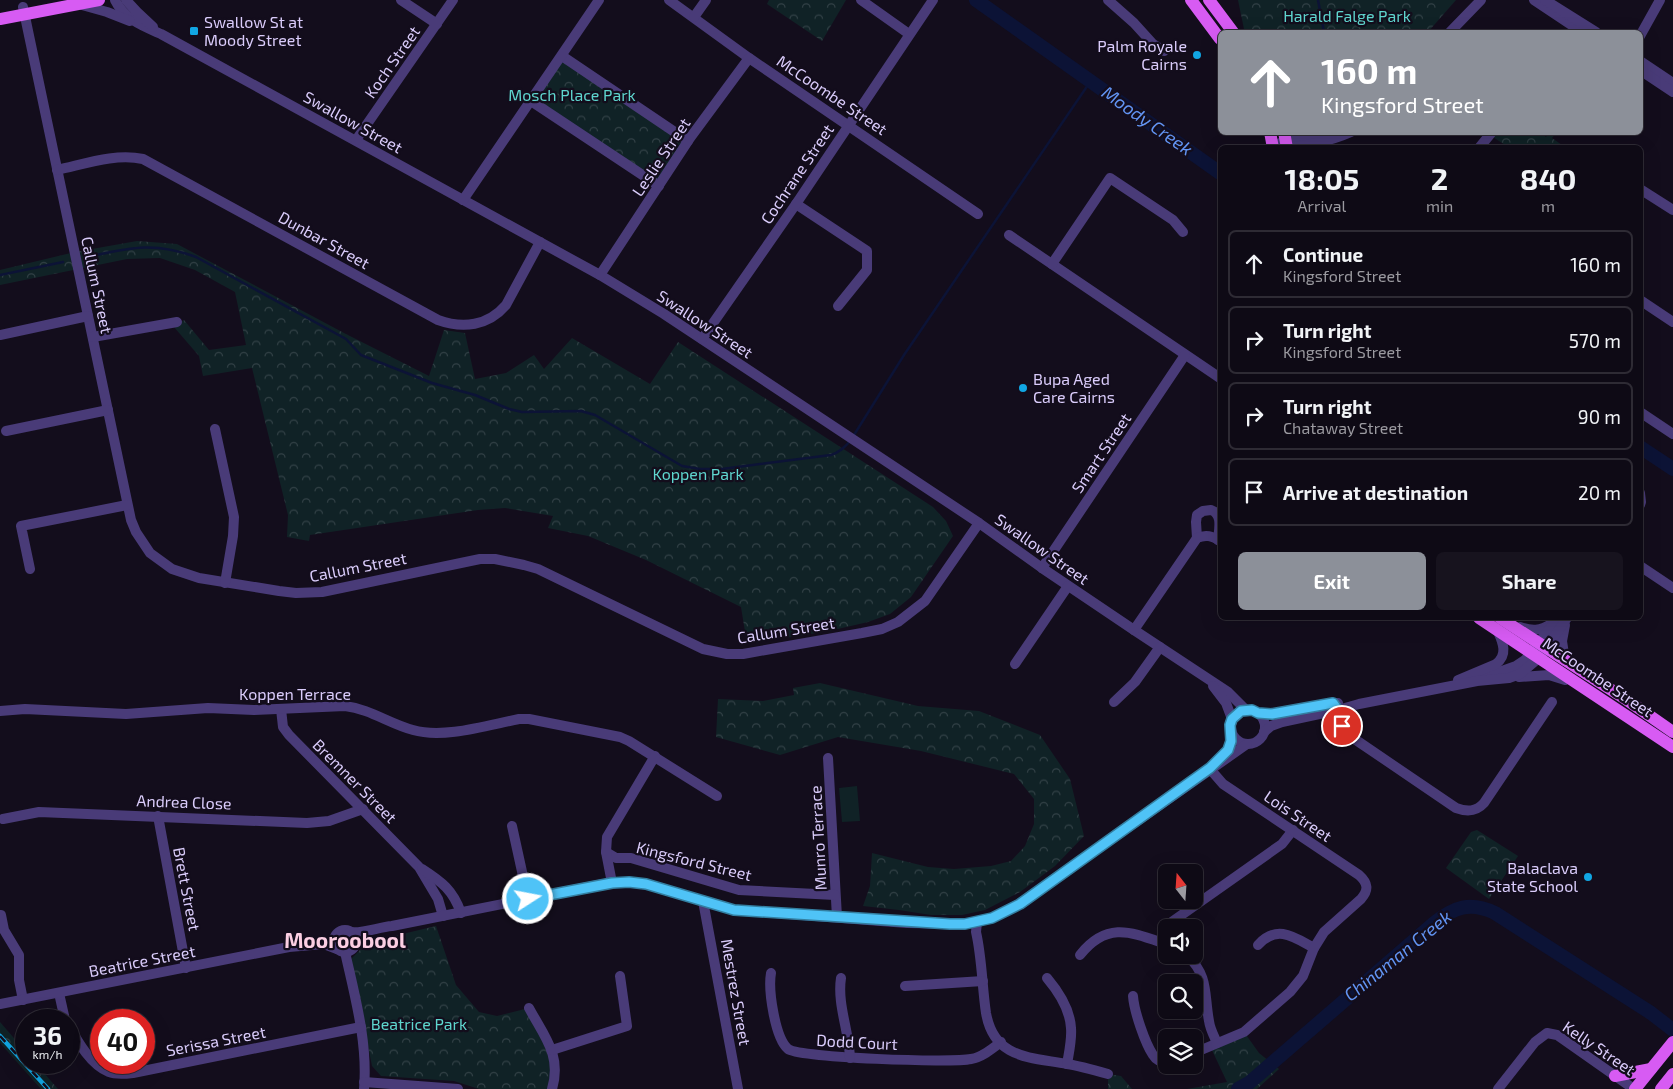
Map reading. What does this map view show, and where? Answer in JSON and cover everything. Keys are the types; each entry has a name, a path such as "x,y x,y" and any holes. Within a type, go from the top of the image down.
{"main road":[{"path":"0,19 63,0"},
{"path":"0,12 80,5 99,0"},
{"path":"1191,0 1218,35"},
{"path":"1209,0 1232,30"},
{"name":"McCoombe Street","path":"1487,620 1500,623 1540,650 1608,703 1673,747"},
{"name":"McCoombe Street","path":"1540,650 1565,660 1673,732"},
{"path":"1634,1089 1673,1042"},
{"path":"1615,1076 1651,1069"},
{"path":"1661,1089 1673,1074"}],"street":[{"name":"Swallow Street","path":"115,0 121,10 161,34 600,275 664,314 979,523 1068,586 1207,680 1228,692 1246,710"},
{"name":"Swallow Street","path":"126,0 139,20"},
{"path":"80,5 139,20 138,0"},
{"path":"401,0 437,24"},
{"name":"Koch Street","path":"356,140 453,0"},
{"path":"463,200 600,0"},
{"name":"McCoombe Street","path":"669,0 749,58 978,214"},
{"path":"694,17 706,0"},
{"path":"861,0 909,34"},
{"name":"Cochrane Street","path":"702,339 796,204 933,0"},
{"path":"1108,0 1134,22 1153,44 1164,51"},
{"path":"1450,30 1473,0"},
{"path":"1451,30 1481,0"},
{"path":"1643,30 1660,0"},
{"path":"1540,1 1587,30"},
{"name":"Callum Street","path":"24,11 127,505 139,538 150,553 160,562 186,575 279,591 310,593 465,561 495,559 538,569 703,649 727,654 743,654 862,634 882,629 898,622 925,601 979,523"},
{"path":"1637,30 1652,13"},
{"path":"562,56 688,141"},
{"name":"Leslie Street","path":"600,275 688,141 749,58"},
{"path":"1643,63 1673,83"},
{"path":"1643,72 1673,92"},
{"path":"531,101 659,186"},
{"path":"1286,140 1307,135"},
{"path":"1286,140 1329,140 1343,135"},
{"path":"1329,145 1347,140 1356,135"},
{"path":"1481,145 1490,135"},
{"name":"Dunbar Street","path":"57,170 121,157 143,159 448,324 471,325 483,322 500,312 506,305 540,242"},
{"path":"1052,264 1110,178 1173,220 1183,232"},
{"path":"1643,191 1673,210"},
{"path":"796,204 867,251 867,270 838,306"},
{"path":"1009,235 1218,377"},
{"path":"1643,302 1673,322"},
{"path":"0,335 88,316"},
{"path":"93,338 177,322"},
{"name":"Smart Street","path":"1042,568 1185,355"},
{"path":"6,431 108,410"},
{"path":"1643,414 1673,434"},
{"path":"215,429 234,517 234,536 225,583"},
{"path":"30,569 21,526 127,505"},
{"path":"1134,630 1198,538 1197,515 1203,511 1210,510 1218,516"},
{"path":"1198,538 1208,536 1218,540"},
{"path":"1643,568 1673,588"},
{"path":"1016,664 1068,586"},
{"path":"1436,688 1500,661 1504,650 1500,623 1535,631 1559,620"},
{"path":"1509,678 1526,671 1562,620"},
{"path":"1563,620 1562,636 1565,660"},
{"path":"1114,702 1135,682 1160,647"},
{"path":"1477,680 1492,673 1516,666 1540,650"},
{"path":"1210,768 1228,750 1231,741 1232,719 1246,710 1258,713 1282,713 1333,708 1477,680 1554,676 1608,703"},
{"name":"Swallow Street","path":"1207,680 1221,695 1232,719"},
{"path":"1333,708 1342,726 1353,738 1456,808 1466,811 1475,810 1484,803 1552,702"},
{"name":"Koppen Terrace","path":"0,711 24,709 126,714 208,708 281,709 345,706 358,708 412,730 428,734 442,734 519,719 539,720 620,737 655,756 717,796"},
{"path":"458,1089 364,1086 361,1027 345,949 334,943 335,936 344,931 357,933 378,927 392,926 612,883 629,882 646,884 734,910 950,924 977,922 992,918 1020,904 1210,768 1247,744 1258,741 1271,726 1333,708"},
{"name":"Bremner Street","path":"281,709 283,727 288,735 419,867 442,883 452,893 461,912"},
{"path":"1258,713 1264,722 1264,732"},
{"path":"1231,731 1237,741 1247,744"},
{"path":"612,883 605,844 610,829 655,756"},
{"name":"Munro Terrace","path":"828,758 837,917"},
{"name":"Lois Street","path":"1210,768 1223,784 1359,875 1366,882 1366,893 1324,932 1314,948"},
{"name":"Andrea Close","path":"3,818 39,812 313,823 363,809"},
{"name":"Brett Street","path":"158,816 186,968"},
{"path":"512,826 528,899"},
{"path":"1176,919 1282,844 1293,830"},
{"name":"Kingsford Street","path":"606,852 616,858 631,858 739,890 836,895"},
{"name":"Bremner Street","path":"419,867 438,899 443,916"},
{"name":"Mestrez Street","path":"703,901 738,1089"},
{"path":"1,915 4,930 19,954 19,980 23,1000"},
{"path":"977,922 983,931 986,967 983,981 988,1020 1001,1042 1011,1051 1023,1057 1067,1064 1108,1074"},
{"path":"345,949 392,926"},
{"path":"345,949 355,941 350,932"},
{"path":"1080,955 1088,946 1103,935 1117,932 1124,932 1158,941"},
{"path":"1203,1049 1250,1028 1290,992 1303,976 1314,948 1282,934 1268,935 1258,945"},
{"name":"Beatrice Street","path":"289,947 307,940 335,936"},
{"name":"Beatrice Street","path":"0,1004 289,947 324,944 345,949"},
{"path":"1195,964 1204,980 1208,1019 1217,1043"},
{"name":"Dodd Court","path":"771,973 770,987 778,1031 783,1044 792,1052 850,1058 967,1060 988,1052 1001,1042"},
{"path":"552,1050 627,1026 620,976"},
{"path":"841,978 840,990 848,1032 850,1058"},
{"path":"1047,978 1054,986 1069,1017 1071,1034 1067,1064"},
{"path":"905,986 983,981"},
{"path":"59,993 63,1009"},
{"path":"1133,996 1136,1014 1150,1050 1158,1059"},
{"path":"529,1008 552,1050 556,1065 552,1089"},
{"name":"Serissa Street","path":"80,1042 90,1057 107,1072 116,1074 133,1073 361,1027"},
{"name":"Kelly Street","path":"1498,1089 1535,1042 1547,1033 1557,1035 1634,1089"}],"green space":[{"path":"769,0 846,0 822,41 767,4"},
{"name":"Harald Falge Park","path":"1238,0 1456,0 1430,30 1244,29"},
{"name":"Mosch Place Park","path":"562,56 688,141 659,186 531,101"},
{"path":"1490,135 1543,135 1546,137 1548,135 1554,135 1552,138 1562,145 1505,145"},
{"name":"Koppen Park","path":"137,241 177,244 429,376 444,330 465,333 475,379 506,373 534,355 544,369 572,338 650,384 678,342 933,507 946,521 953,536 911,597 890,614 868,622 829,631 747,644 741,607 646,560 588,536 548,528 553,516 505,508 478,510 310,535 309,541 287,537 288,515 252,368 203,376 199,356 174,327 184,320 209,350 246,345 235,292 195,270 160,258 127,259 0,285 0,270 75,252"},
{"path":"820,683 918,706 979,711 1040,735 1070,779 1084,836 1055,866 1020,892 985,910 962,915 931,915 863,906 870,886 872,853 928,867 954,869 991,866 1011,861 1025,846 1034,824 1034,799 1014,774 921,751 838,737 780,755 716,737 718,699 763,701 794,695 793,688"},
{"path":"857,786 860,821 842,822 839,788"},
{"path":"1477,830 1518,856 1489,899 1446,868 1471,832"},
{"name":"Beatrice Park","path":"436,926 456,985 479,1012 497,1016 529,1008 552,1050 553,1089 479,1089 454,1081 381,1076 372,1066 351,959 367,943"},
{"path":"0,1022 15,1039 15,1060 0,1043"},
{"path":"1244,1032 1259,1053 1279,1069 1257,1089 1187,1089 1227,1082 1210,1046"},
{"path":"28,1074 45,1074 58,1089 41,1089"},
{"path":"1108,1074 1121,1076 1132,1089 1108,1089"}],"waterway":[{"name":"Moody Creek","path":"976,0 1218,172"},
{"path":"1318,0 1324,30"},
{"path":"854,435 904,355 1090,82"},
{"path":"87,257 141,248 167,249 196,257 346,339 361,355 432,383 475,395 509,409 522,412 581,411 595,415 682,466 700,469 722,469 831,455 842,449 851,440"},
{"path":"0,275 63,262"},
{"name":"Moody Creek","path":"1643,449 1673,469"},
{"name":"Chinaman Creek","path":"1238,1089 1249,1083 1433,924 1448,913 1462,908 1478,907 1495,913 1651,1013 1673,1030"}],"railway":[{"path":"0,1036 48,1089"}],"place":[{"name":"Swallow St at Moody Street","path":"194,31"},
{"name":"Palm Royale Cairns","path":"1197,55"},
{"name":"Bupa Aged Care Cairns","path":"1023,388"},
{"name":"Balaclava State School","path":"1588,877"}],"district":[{"name":"Mooroobool","path":"345,941"}],"route":[{"path":"528,899 612,883 638,882 734,910 907,923 965,924 992,918 1020,904 1210,768 1228,750 1231,741 1230,725 1232,719 1241,711 1252,710 1258,713 1272,714 1284,713 1333,703 1338,710 1342,726"}]}
